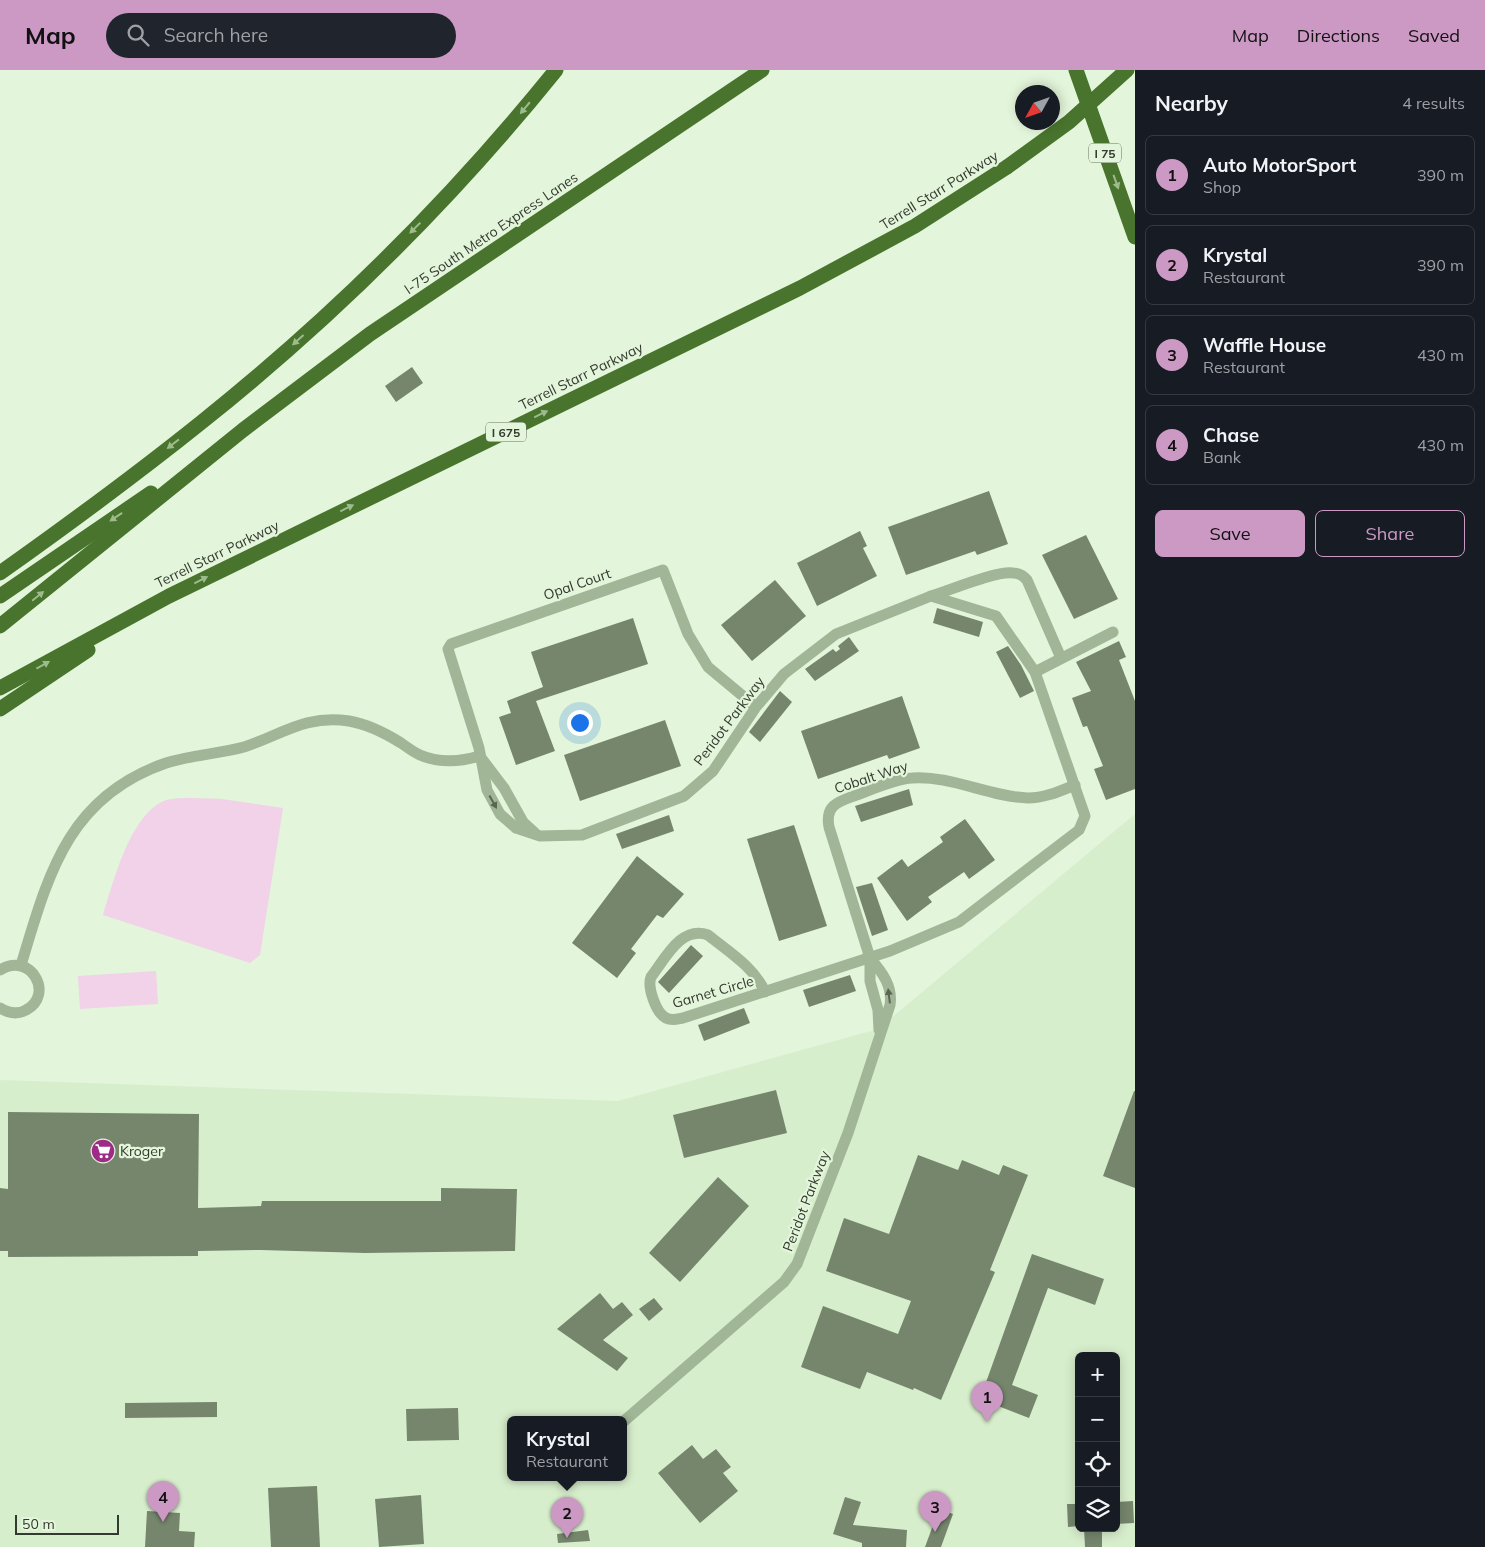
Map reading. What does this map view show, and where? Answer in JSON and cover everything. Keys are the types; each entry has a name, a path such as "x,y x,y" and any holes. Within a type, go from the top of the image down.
{"highway":[{"path":"0,573 133,476 204,420 294,344 376,267 461,180 556,70"},
{"name":"I-75 South Metro Express Lanes","path":"243,430 370,334 762,70"},
{"name":"I 75","path":"1076,70 1135,237"},
{"name":"Terrell Starr Parkway","path":"0,688 169,596 800,288 915,226 1007,167 1069,122 1127,70"},
{"path":"0,596 243,430"},
{"path":"0,626 243,430"},
{"path":"0,709 169,596"}],"street":[{"name":"Opal Court","path":"479,756 448,649 451,644 663,570 688,634 708,667 756,707"},
{"name":"Peridot Parkway","path":"479,756 487,790 500,814 516,828 540,836 582,835 684,796 713,771 756,707 784,674 836,634 931,596 1002,574 1014,573 1021,575 1027,580 1061,658"},
{"path":"870,958 890,952 959,922 1078,830 1085,816 1035,672 996,616 931,596"},
{"path":"1035,672 1113,632"},
{"path":"21,965 40,902 57,860 72,833 100,801 125,782 144,772 178,760 233,750 300,724 329,720 349,721 368,726 390,736 427,758 453,760 479,756 504,788 523,822 540,836"},
{"name":"Cobalt Way","path":"870,958 829,827 828,817 833,806 843,799 912,778 931,779 1028,798 1042,797 1075,785"},
{"name":"Garnet Circle","path":"765,992 752,971 708,935 700,933 688,934 681,939 649,982 651,992 660,1012 671,1020 683,1018 765,992 870,958"},
{"name":"Peridot Parkway","path":"870,958 870,981 878,1010 880,1039"},
{"name":"Peridot Parkway","path":"627,1419 784,1282 798,1264 848,1133 891,1001 884,974 870,958"},
{"path":"0,970 7,966 21,965 34,974 38,981 38,996 35,1003 22,1012 6,1012 0,1008"}],"shaded area":[{"path":"169,799 222,799 283,808 260,955 250,963 103,915 124,851 142,820 152,809"},
{"path":"1135,814 1135,1547 0,1547 0,1080 618,1101 878,1029"},
{"path":"156,971 158,1004 80,1009 78,976"}],"building":[{"path":"412,367 423,383 396,402 385,386"},
{"path":"989,491 1008,544 977,555 975,551 906,575 888,527"},
{"path":"860,531 867,546 863,548 877,576 817,606 797,563"},
{"path":"1086,535 1118,599 1074,619 1042,555"},
{"path":"775,580 806,616 752,661 721,625"},
{"path":"937,608 983,622 979,637 933,623"},
{"path":"633,618 648,664 536,701 555,751 516,765 499,717 511,713 507,701 543,687 531,652"},
{"path":"849,637 859,651 815,681 805,669 833,649 836,652 840,649 838,646"},
{"path":"1119,641 1126,657 1119,660 1135,701 1135,789 1106,800 1094,769 1103,766 1087,726 1083,727 1072,698 1091,691 1076,662"},
{"path":"1008,646 1021,665 1034,691 1020,698 996,652"},
{"path":"780,691 792,702 760,742 749,732"},
{"path":"902,696 920,748 889,759 887,755 818,779 801,731"},
{"path":"665,720 681,766 580,801 564,755"},
{"path":"909,789 913,805 861,822 855,806"},
{"path":"669,815 674,831 622,849 616,834"},
{"path":"965,819 995,860 969,879 964,872 928,897 932,902 907,921 877,878 902,859 908,867 943,842 940,837"},
{"path":"794,825 827,926 779,941 747,839"},
{"path":"637,856 684,894 663,918 657,915 631,949 636,953 617,978 572,943"},
{"path":"872,883 888,930 872,936 856,887"},
{"path":"691,945 703,956 669,993 658,982"},
{"path":"850,975 856,991 809,1007 803,990"},
{"path":"744,1008 750,1023 704,1041 698,1025"},
{"path":"776,1090 787,1133 684,1158 673,1115"},
{"path":"1135,1091 1135,1188 1103,1176"},
{"name":"Kroger","path":"8,1112 199,1114 198,1208 261,1206 262,1201 441,1201 441,1188 517,1189 515,1251 365,1253 261,1250 198,1251 198,1256 8,1257 8,1251 0,1251 0,1188 8,1189"},
{"path":"918,1155 958,1170 962,1160 999,1175 1003,1165 1028,1175 990,1270 995,1272 941,1400 914,1388 913,1390 867,1372 860,1389 801,1367 823,1306 898,1334 911,1301 826,1271 844,1218 889,1234"},
{"path":"718,1177 749,1206 680,1282 649,1253"},
{"path":"1032,1254 1104,1279 1095,1305 1048,1288 1012,1385 1038,1395 1029,1418 980,1399"},
{"path":"600,1293 613,1309 622,1302 633,1315 603,1340 628,1358 617,1371 557,1329"},
{"path":"654,1298 663,1309 649,1321 639,1309"},
{"path":"217,1402 217,1417 125,1418 125,1403"},
{"path":"458,1408 459,1440 407,1441 406,1409"},
{"path":"692,1445 703,1459 716,1449 731,1467 723,1473 738,1491 700,1523 658,1473"},
{"path":"317,1486 320,1547 271,1547 268,1488"},
{"path":"421,1495 424,1544 379,1547 375,1499"},
{"path":"845,1497 861,1502 853,1525 907,1530 906,1547 862,1547 862,1543 833,1534"},
{"path":"1133,1501 1134,1523 1120,1524 1120,1502"},
{"path":"1067,1504 1075,1504 1075,1526 1068,1527"},
{"path":"939,1509 953,1514 941,1547 925,1547"},
{"path":"147,1511 180,1513 179,1531 195,1532 194,1547 145,1547"},
{"path":"588,1530 590,1541 558,1543 557,1534"},
{"path":"1084,1532 1102,1532 1102,1547 1085,1547"}],"place":[{"name":"Kroger","path":"103,1151"},
{"name":"Auto MotorSport","path":"987,1422"},
{"name":"Chase","path":"163,1522"},
{"name":"Waffle House","path":"935,1532"},
{"name":"Krystal","path":"567,1538"}]}
